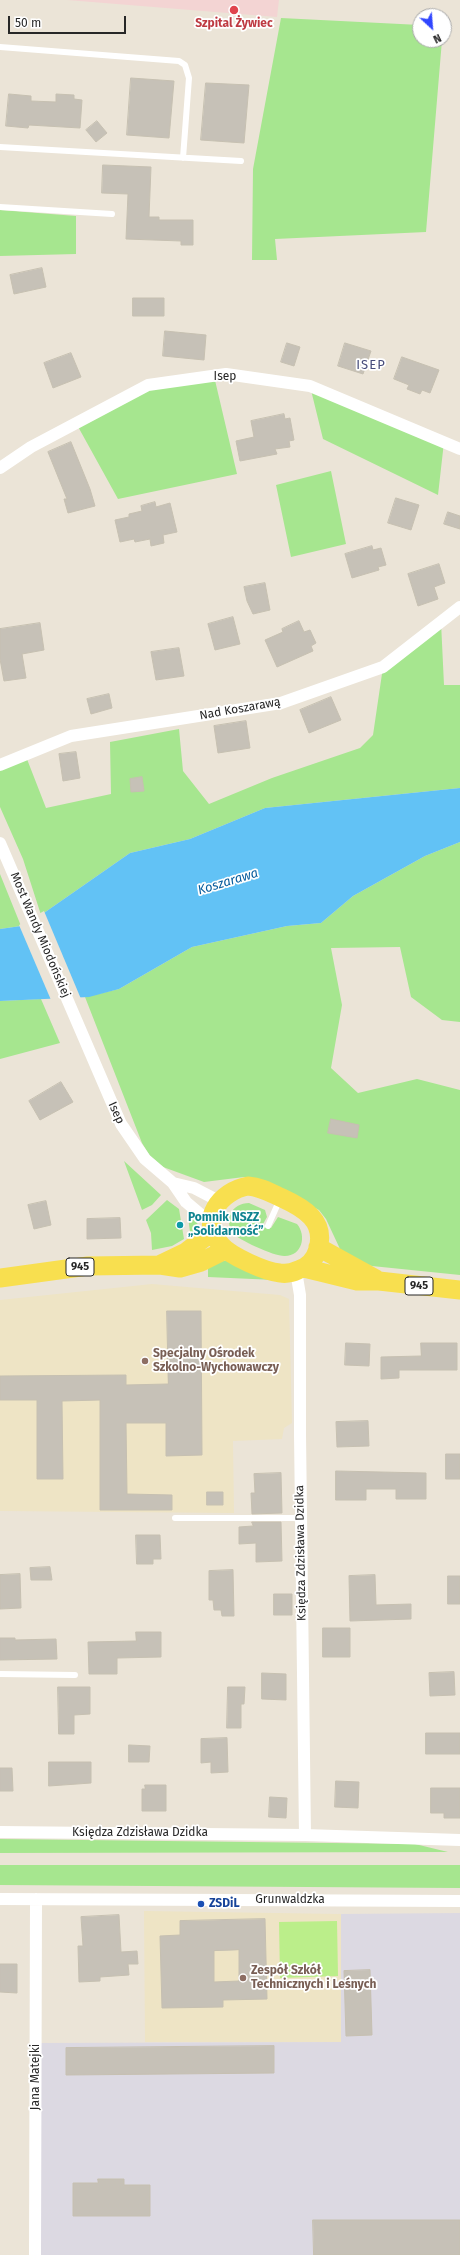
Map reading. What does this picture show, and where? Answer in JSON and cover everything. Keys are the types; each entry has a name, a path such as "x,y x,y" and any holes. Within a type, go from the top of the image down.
{"main road":[{"path":"225,1250 218,1242 212,1227 214,1210 219,1201 233,1190 248,1186 262,1189 301,1207 313,1217 319,1229 318,1247 314,1257 300,1269"},
{"name":"945","path":"160,1265 186,1252 212,1227"},
{"name":"945","path":"318,1247 379,1281"},
{"name":"945","path":"0,1278 88,1266 160,1265 185,1267 210,1258 225,1250 275,1272 300,1269 357,1281 379,1281 460,1290"}],"street":[{"name":"Isep","path":"0,468 31,447 148,385 226,374 310,386 460,449"},
{"name":"Nad Koszarawą","path":"0,765 71,736 281,703 383,667 460,607"},
{"name":"Most Wandy Miodońskiej","path":"0,843 80,1028"},
{"name":"Isep","path":"80,1028 126,1135 150,1165 173,1183 186,1202 212,1227"},
{"name":"Isep","path":"173,1183 194,1188 219,1201"},
{"name":"Księdza Zdzisława Dzidka","path":"300,1269 305,1835"},
{"name":"Księdza Zdzisława Dzidka","path":"0,1832 305,1835 460,1840"},
{"name":"Grunwaldzka","path":"0,1899 460,1902"},
{"name":"Jana Matejki","path":"35,2255 36,1899"}],"lane":[{"path":"0,47 179,61 184,65 189,78 183,158"},
{"path":"0,147 241,161"},
{"path":"0,207 112,214"},
{"path":"268,1226 281,1198"},
{"path":"175,1518 301,1518"},
{"path":"0,1674 75,1675"}],"shaded area":[{"name":"Szpital Żywiec","path":"67,0 279,0 277,17"},
{"name":"Specjalny Ośrodek Szkolno-Wychowawczy","path":"152,1284 280,1295 289,1299 292,1423 284,1428 282,1439 233,1441 234,1513 0,1511 0,1300"},
{"name":"Zespół Szkół Technicznych i Leśnych","path":"144,1911 341,1914 341,2042 145,2042"},
{"path":"460,1913 460,2255 35,2255 36,2043 341,2042 341,1914"}],"green space":[{"path":"281,18 412,25 412,48 441,48 426,232 275,239 277,260 252,260 253,169"},
{"path":"0,210 76,216 76,254 0,256"},
{"path":"214,376 237,474 118,499 76,423 148,385"},
{"path":"310,386 444,442 438,495 323,439"},
{"path":"331,471 346,544 291,557 276,485"},
{"path":"441,622 444,685 460,685 460,788 265,808 190,839 130,853 41,915 23,859 0,807 0,769 25,754 46,808 111,794 110,742 179,729 183,771 209,804 272,778 360,748 373,735 383,667"},
{"path":"460,842 460,1022 442,1020 411,997 400,947 331,948 342,1005 331,1068 358,1093 417,1079 460,1090 460,1275 372,1266 351,1261 340,1249 326,1219 319,1210 264,1182 244,1177 204,1182 163,1167 150,1156 142,1143 85,997 119,989 192,947 287,926 321,923 353,896 425,856"},
{"path":"0,874 21,926 0,929"},
{"path":"41,999 60,1043 0,1059 0,1001"},
{"path":"124,1161 161,1195 152,1205 142,1210"},
{"path":"167,1200 179,1209 184,1239 172,1246 152,1250 151,1233 146,1220"},
{"path":"249,1203 265,1210 267,1217 263,1224 271,1228 278,1217 297,1224 302,1234 302,1239 299,1249 295,1253 280,1256 249,1244 233,1233 229,1222 231,1212 238,1206"},
{"path":"187,1210 198,1224 197,1231 191,1239"},
{"path":"229,1261 275,1280 208,1277 208,1265"},
{"path":"0,1839 415,1844 448,1852 0,1853"},
{"path":"0,1865 460,1865 460,1888 0,1885"},
{"path":"337,1921 338,1976 280,1978 279,1922"}],"water":[{"name":"Koszarawa","path":"460,788 460,842 425,856 353,896 321,923 287,926 192,947 119,989 89,997 0,1001 0,929 21,926 41,915 130,853 190,839 265,808"}],"pier":[{"path":"44,911 81,999 51,1000 19,925"}],"building":[{"path":"131,78 174,81 169,138 127,135"},
{"path":"206,83 249,85 244,143 201,140"},
{"path":"9,94 31,96 31,101 56,102 56,94 74,95 74,99 82,100 80,128 29,125 28,128 6,126"},
{"path":"97,121 107,133 96,142 86,130"},
{"path":"103,165 151,167 149,217 159,217 159,220 193,220 193,245 181,245 181,241 126,239 128,194 102,193"},
{"path":"42,268 46,287 14,294 10,275"},
{"path":"133,298 164,298 164,316 133,316"},
{"path":"165,331 206,335 204,360 163,356"},
{"path":"287,343 300,347 294,366 281,362"},
{"path":"345,343 371,351 363,374 338,366"},
{"path":"71,353 81,377 53,388 44,363"},
{"path":"402,357 439,370 430,393 422,390 420,394 407,389 409,385 394,379"},
{"path":"284,414 285,419 290,418 294,440 289,441 290,447 275,449 277,454 240,461 236,441 254,437 251,421"},
{"path":"71,442 90,489 95,506 68,513 64,499 67,499 48,452"},
{"path":"396,498 419,505 411,530 388,523"},
{"path":"155,502 156,507 170,503 177,532 163,535 164,543 151,546 150,539 135,542 134,539 120,542 115,520 129,517 129,514 142,511 141,506"},
{"path":"448,512 460,516 460,529 444,524"},
{"path":"372,546 373,550 381,548 386,565 378,567 379,570 352,578 345,554"},
{"path":"439,564 445,583 434,587 438,599 418,606 408,574"},
{"path":"265,583 270,610 253,614 247,601 244,587"},
{"path":"233,617 240,644 215,650 208,624"},
{"path":"299,621 304,632 310,630 316,643 311,646 313,651 277,667 265,640 283,632 282,629"},
{"path":"40,623 44,650 22,654 26,678 4,681 0,659 0,629"},
{"path":"179,648 184,676 156,680 151,652"},
{"path":"109,694 112,708 91,714 87,699"},
{"path":"331,697 341,720 309,733 300,710"},
{"path":"246,721 250,748 218,753 214,726"},
{"path":"76,752 80,778 63,781 59,754"},
{"path":"142,777 144,791 131,792 130,779"},
{"path":"61,1082 73,1102 40,1120 29,1101"},
{"path":"331,1119 359,1125 357,1138 328,1133"},
{"path":"46,1201 51,1225 34,1229 28,1205"},
{"path":"120,1218 121,1238 87,1239 87,1219"},
{"path":"167,1311 201,1311 202,1455 166,1456 166,1423 126,1423 127,1494 172,1495 172,1510 100,1510 100,1400 62,1401 63,1479 37,1479 37,1400 0,1400 0,1376 126,1375 126,1385 168,1384"},
{"path":"346,1343 370,1344 369,1366 345,1365"},
{"path":"421,1343 457,1343 457,1370 399,1370 399,1378 381,1379 381,1357 421,1356"},
{"path":"368,1421 369,1446 337,1447 336,1422"},
{"path":"446,1454 460,1454 460,1479 446,1479"},
{"path":"336,1471 426,1473 426,1499 396,1499 396,1489 366,1489 366,1500 336,1500"},
{"path":"281,1473 282,1513 252,1514 251,1493 255,1493 254,1474"},
{"path":"207,1492 223,1492 223,1505 207,1505"},
{"path":"252,1522 281,1522 282,1561 256,1562 256,1543 239,1544 239,1527 253,1526"},
{"path":"136,1535 160,1535 161,1559 153,1559 153,1564 137,1564"},
{"path":"50,1567 52,1580 31,1580 30,1568"},
{"path":"233,1570 234,1616 222,1616 221,1610 214,1610 213,1600 209,1600 209,1571"},
{"path":"20,1574 21,1608 0,1609 0,1575"},
{"path":"375,1575 376,1605 411,1604 411,1619 350,1621 349,1576"},
{"path":"448,1576 460,1576 460,1604 448,1604"},
{"path":"274,1594 292,1594 292,1615 274,1615"},
{"path":"323,1628 350,1628 350,1657 323,1657"},
{"path":"136,1632 161,1632 161,1657 117,1658 117,1674 89,1674 88,1642 136,1641"},
{"path":"0,1638 15,1638 15,1640 56,1639 57,1659 0,1660"},
{"path":"454,1672 455,1695 430,1696 429,1673"},
{"path":"262,1673 286,1674 286,1700 262,1699"},
{"path":"58,1687 90,1687 90,1714 74,1715 74,1734 59,1734"},
{"path":"228,1687 245,1687 244,1704 241,1704 241,1728 227,1728"},
{"path":"426,1733 460,1733 460,1754 426,1754"},
{"path":"227,1738 228,1772 211,1773 211,1762 201,1763 201,1739"},
{"path":"129,1745 150,1746 149,1762 129,1762"},
{"path":"49,1762 91,1762 91,1783 49,1786"},
{"path":"0,1768 12,1768 13,1791 0,1791"},
{"path":"336,1781 359,1782 358,1808 335,1807"},
{"path":"145,1785 166,1785 166,1811 142,1811 142,1789 145,1789"},
{"path":"431,1788 460,1788 460,1818 444,1818 444,1813 431,1813"},
{"path":"270,1797 287,1798 286,1818 269,1817"},
{"path":"119,1915 121,1952 137,1951 138,1964 128,1964 129,1975 100,1977 100,1981 79,1982 78,1946 83,1946 81,1917"},
{"path":"265,1919 267,1999 223,2000 223,2007 162,2008 160,1936 180,1935 180,1921","holes":["239,1950 239,1981 214,1982 214,1951"]},
{"path":"0,1964 17,1964 17,1993 0,1992"},
{"path":"370,1970 372,2035 346,2036 344,1971"},
{"path":"274,2046 274,2073 66,2075 66,2048"},
{"path":"98,2179 124,2179 124,2185 150,2185 150,2216 73,2216 73,2183 98,2183"},
{"path":"313,2220 460,2220 460,2255 314,2255"}],"place":[{"name":"Szpital Żywiec","path":"234,10"},
{"name":"Pomnik NSZZ „Solidarność”","path":"180,1225"},
{"name":"Specjalny Ośrodek Szkolno-Wychowawczy","path":"145,1361"},
{"name":"ZSDiL","path":"201,1904"},
{"name":"Zespół Szkół Technicznych i Leśnych","path":"243,1978"}],"district":[{"name":"ISEP","path":"371,365"}]}
